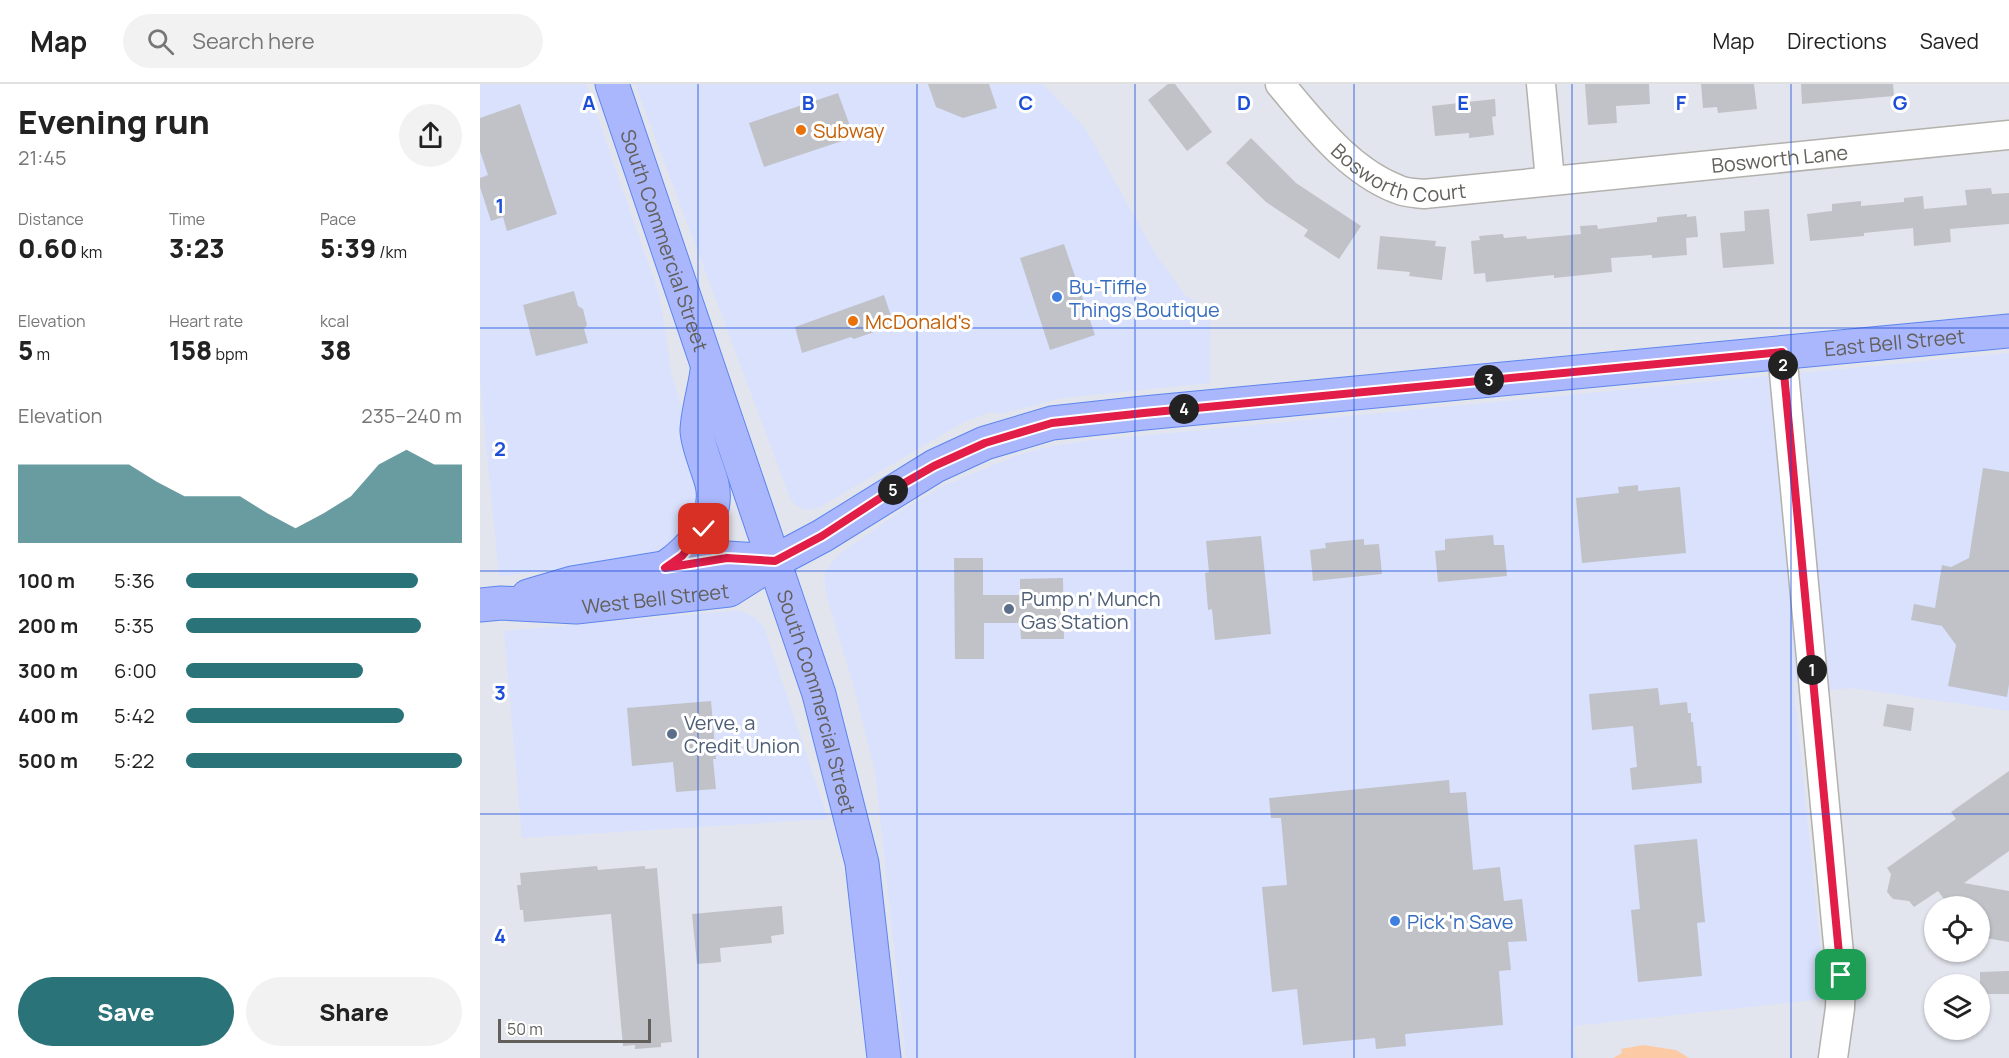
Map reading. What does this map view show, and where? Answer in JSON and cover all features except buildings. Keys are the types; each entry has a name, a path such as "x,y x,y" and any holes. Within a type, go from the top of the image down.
{"main road":[{"name":"South Commercial Street","path":"612,84 819,694 862,863 884,1058"},
{"name":"East Bell Street","path":"775,561 822,536 934,466 985,443 1052,423 2009,331"},
{"path":"665,568 682,556 694,543 704,529 712,507 713,488 697,431 708,367"},
{"name":"West Bell Street","path":"491,604 572,583 727,558 775,561"},
{"name":"West Bell Street","path":"491,604 576,607 729,590 775,561"}],"street":[{"name":"Bosworth Court","path":"1280,84 1357,168 1399,190 1443,194 1550,180"},
{"path":"1541,84 1550,180"},
{"name":"Bosworth Lane","path":"1550,180 2009,135"},
{"path":"1782,352 1841,975 1840,1008 1833,1058"}],"shaded area":[{"path":"480,84 586,84 660,297 671,372 705,484 704,503 678,548 624,562 499,576 480,380"},
{"path":"635,84 1043,84 1085,128 1155,253 1184,294 1210,314 1210,383 1063,398 1000,414 990,412 962,423 820,507 811,510 795,505 790,498"},
{"path":"2009,353 2009,711 1852,688 1830,690 1793,681 1822,962 1823,999 1574,1026 1574,1049 1577,1058 906,1058 875,771 854,687 827,598 824,576 839,554 907,507 945,485 1018,455 1052,446 1085,441"},
{"path":"741,611 754,617 764,627 828,819 522,838 504,631"},
{"path":"1643,1045 1676,1050 1689,1058 1613,1058 1622,1053 1621,1049"}],"place":[{"name":"Subway","path":"801,130"},
{"name":"Bu-Tiffle Things Boutique","path":"1057,297"},
{"name":"McDonald's","path":"853,321"},
{"name":"Pump n' Munch Gas Station","path":"1009,609"},
{"name":"Verve, a Credit Union","path":"672,734"},
{"name":"Pick 'n Save","path":"1395,921"}],"route":[{"path":"704,529 682,556 665,568 727,558 775,561 822,536 934,466 985,443 1052,423 1782,352 1841,975"}]}
